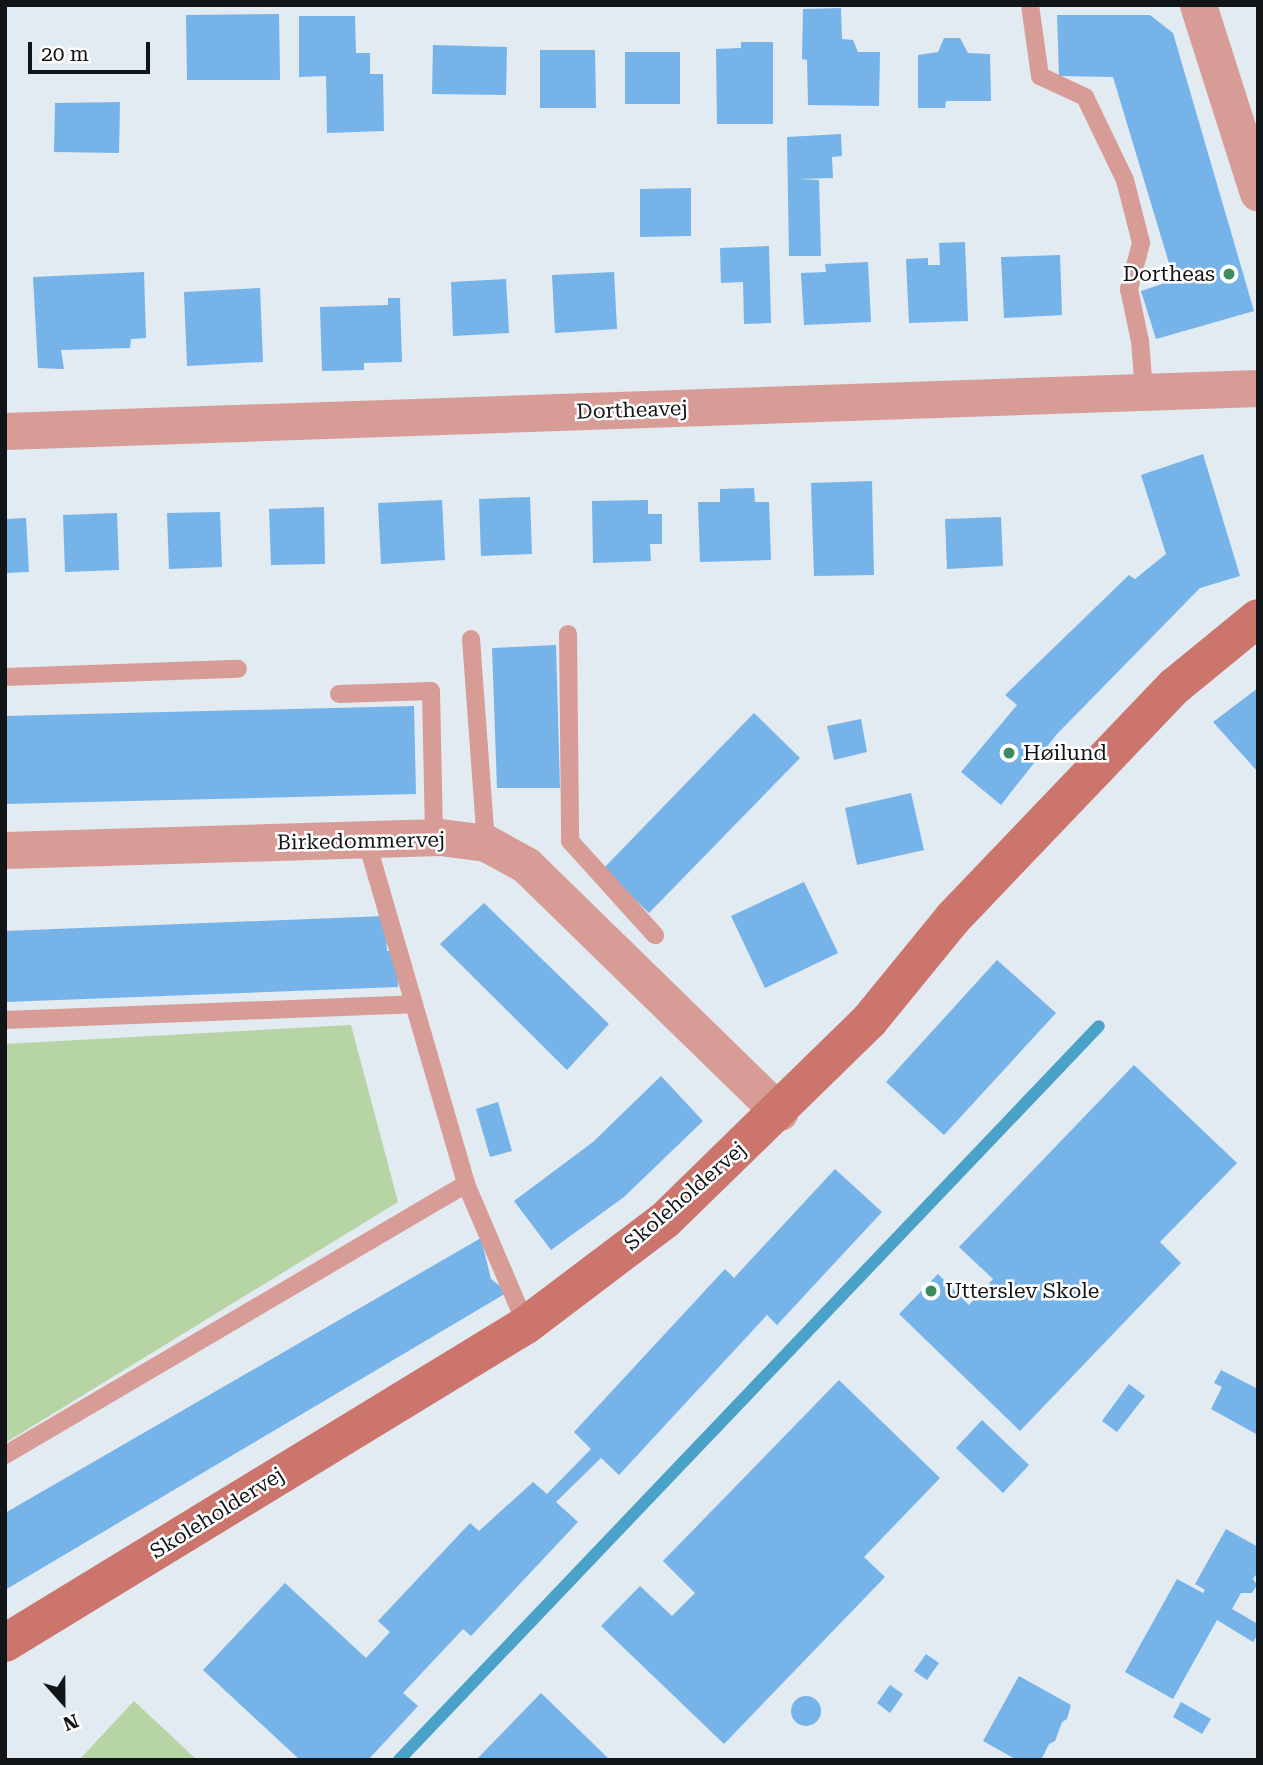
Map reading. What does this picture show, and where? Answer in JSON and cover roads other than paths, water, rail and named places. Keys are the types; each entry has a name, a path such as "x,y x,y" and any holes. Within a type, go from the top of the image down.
{"street":[{"path":"1198,5 1258,193"},
{"name":"Dortheavej","path":"5,431 1258,388"},
{"name":"Skoleholdervej","path":"5,1643 526,1325 665,1220 779,1112 869,1021 953,918 1175,685 1258,618"},
{"name":"Birkedommervej","path":"5,850 434,837 486,843 526,865 779,1112"}],"lane":[{"path":"1030,5 1040,76 1085,97 1125,180 1141,243 1129,289 1140,341 1144,391"},
{"path":"568,634 570,841 654,935"},
{"path":"471,639 486,843"},
{"path":"5,677 238,669"},
{"path":"339,694 431,691 434,837"},
{"path":"366,839 466,1184 526,1325"},
{"path":"5,1020 414,1004"},
{"path":"5,1455 466,1184"}],"waterway":[{"path":"399,1760 1099,1026"}],"place":[{"name":"Dortheas","path":"1229,274"},
{"name":"Høilund","path":"1009,753"},
{"name":"Utterslev Skole","path":"931,1291"}]}
